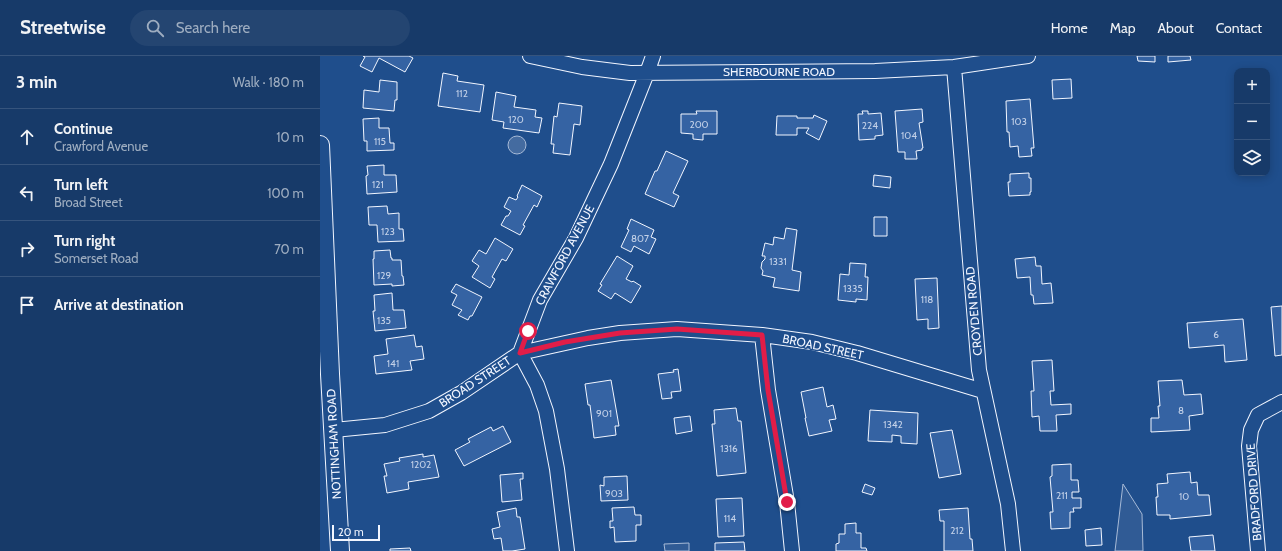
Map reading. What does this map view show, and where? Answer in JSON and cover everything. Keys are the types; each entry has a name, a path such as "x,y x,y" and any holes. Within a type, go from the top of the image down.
{"street":[{"name":"SHERBOURNE ROAD","path":"530,56 582,67 630,73 875,72 954,68 1028,56"},
{"name":"CRAWFORD AVENUE","path":"520,353 540,300 576,238 611,164 653,56"},
{"name":"CROYDEN ROAD","path":"954,68 979,370 1008,504 1013,551"},
{"name":"NOTTINGHAM ROAD","path":"320,145 330,374 327,430 340,551"},
{"name":"BROAD STREET","path":"327,430 384,425 429,411 461,393 520,353 565,342 620,333 677,329 762,335 812,342 857,353 983,391"},
{"path":"762,335 768,390 787,502 792,551"},
{"path":"520,353 537,385 546,410 557,469 567,551"},
{"path":"320,355 330,374"},
{"name":"BRADFORD DRIVE","path":"1258,551 1249,446 1251,430 1258,415 1282,402"}],"shaded area":[{"path":"517,136 523,139 526,145 523,151 517,154 511,151 508,145 511,139"},
{"path":"1123,484 1142,514 1143,551 1115,551"},
{"path":"689,543 689,551 665,551 664,544"}],"building":[{"path":"363,56 409,56 413,58 405,72 379,58 372,72 360,66 365,57"},
{"path":"1137,56 1155,56 1155,62 1138,61"},
{"path":"1168,56 1190,56 1191,60 1168,62"},
{"path":"443,73 458,76 457,81 484,85 480,112 438,106"},
{"path":"1071,79 1072,98 1053,99 1052,80"},
{"path":"380,80 397,82 397,100 395,100 394,111 363,108 364,90 379,92"},
{"path":"496,92 516,96 514,107 536,110 535,117 542,118 539,133 503,128 504,122 492,120"},
{"path":"1030,99 1034,148 1031,148 1032,156 1019,157 1018,146 1010,147 1009,132 1007,132 1006,101"},
{"path":"559,103 582,106 580,125 574,124 570,155 553,153 554,144 551,144 554,116 557,117"},
{"path":"922,109 923,122 919,123 923,148 922,150 916,151 917,159 905,159 905,152 898,152 895,111"},
{"path":"696,111 717,111 717,134 703,134 703,140 693,139 693,134 681,133 681,114 697,114"},
{"path":"862,111 868,111 868,114 881,113 883,135 875,136 875,139 859,140 858,114 863,114"},
{"path":"814,115 827,121 819,140 806,133 809,128 797,128 797,135 776,135 777,116 813,118"},
{"path":"379,118 379,128 389,128 390,143 394,143 394,150 367,151 367,141 364,141 363,119"},
{"path":"666,151 688,161 673,193 679,196 674,207 645,194"},
{"path":"384,165 384,175 396,175 397,192 367,194 367,166"},
{"path":"1029,173 1029,178 1031,178 1030,195 1009,196 1008,182 1010,182 1010,174"},
{"path":"874,175 891,177 890,188 873,186"},
{"path":"522,185 542,196 537,207 534,205 523,225 525,226 520,235 501,225 511,211 504,207 509,197 516,200"},
{"path":"387,206 388,214 399,213 399,229 403,229 404,241 378,242 377,225 369,225 368,207"},
{"path":"874,217 887,217 887,236 874,236"},
{"path":"631,219 654,230 651,237 656,239 649,254 634,246 631,252 621,247 629,230 627,229"},
{"path":"786,228 797,230 792,270 801,272 799,291 773,287 775,278 762,275 763,271 761,268 765,256 762,256 765,243 773,245 774,237 784,239"},
{"path":"495,238 513,249 506,261 502,259 492,277 495,279 490,288 472,277 479,266 472,261 479,250 486,254"},
{"path":"390,250 392,260 401,260 404,285 374,285 374,251"},
{"path":"617,256 633,266 626,279 641,286 631,303 615,293 611,299 598,291 602,285 600,284"},
{"path":"1035,257 1036,266 1041,266 1042,284 1051,283 1053,303 1034,304 1033,295 1031,295 1030,277 1017,278 1015,259"},
{"path":"850,263 866,264 865,277 868,277 867,300 856,299 856,302 838,300 840,274 849,275"},
{"path":"937,278 939,328 928,329 928,319 917,320 915,279"},
{"path":"456,284 482,297 472,316 470,316 468,320 458,315 462,310 452,305 457,295 451,292"},
{"path":"392,293 393,310 404,310 406,328 375,331 373,311 375,311 374,295"},
{"path":"1282,306 1282,355 1275,356 1271,307"},
{"path":"1243,319 1247,360 1225,362 1224,345 1189,348 1187,323"},
{"path":"414,335 416,347 422,346 424,359 410,361 412,370 376,374 374,356 388,354 386,339"},
{"path":"1052,360 1054,391 1050,391 1051,405 1071,404 1071,414 1056,415 1057,431 1040,431 1039,416 1032,417 1031,391 1034,391 1032,361"},
{"path":"678,369 681,391 671,392 672,398 662,399 658,374 674,372 673,370"},
{"path":"611,380 619,426 615,426 616,435 594,438 590,405 588,405 585,384"},
{"path":"1182,380 1184,395 1201,394 1203,414 1189,416 1190,430 1151,432 1151,418 1159,418 1158,406 1160,406 1158,381"},
{"path":"823,387 827,407 833,405 836,419 829,420 832,431 809,436 801,392"},
{"path":"736,408 738,421 741,421 746,473 717,476 712,424 715,424 714,410"},
{"path":"870,410 918,413 917,444 901,443 901,436 892,435 892,442 868,441"},
{"path":"690,416 692,431 676,434 674,418"},
{"path":"503,426 511,442 464,466 455,450 470,442 468,439 491,427 493,431"},
{"path":"952,430 961,474 939,478 930,433"},
{"path":"423,454 423,457 434,455 439,477 408,482 409,489 387,493 384,476 387,476 384,464 400,461 399,458"},
{"path":"1071,464 1071,480 1078,480 1079,492 1072,492 1072,498 1081,498 1081,508 1073,508 1074,512 1070,512 1070,528 1051,529 1050,512 1053,512 1050,477 1052,476 1052,465"},
{"path":"1190,472 1191,483 1197,482 1198,495 1209,495 1211,515 1170,519 1170,515 1157,515 1157,484 1168,483 1167,474"},
{"path":"523,473 523,479 520,479 522,500 502,502 500,475"},
{"path":"627,476 628,500 601,501 600,485 604,486 604,477"},
{"path":"865,484 875,488 872,495 862,492"},
{"path":"742,498 744,536 718,537 716,499"},
{"path":"634,507 635,515 641,515 641,525 636,525 636,541 615,542 614,527 610,528 610,521 613,521 612,508"},
{"path":"516,508 517,517 520,517 525,549 503,551 501,538 494,539 492,529 500,527 497,512"},
{"path":"968,508 970,539 972,539 973,551 944,551 944,521 940,521 939,510"},
{"path":"856,523 856,533 861,533 861,548 866,548 867,551 836,551 836,544 839,543 839,534 845,534 845,524"},
{"path":"1101,528 1102,545 1086,546 1085,530"},
{"path":"1213,535 1215,551 1191,551 1189,537"},
{"path":"744,542 745,551 715,551 715,543"},
{"path":"410,548 411,551 390,551 390,549"}],"route":[{"path":"528,331 520,353 565,342 620,333 677,329 762,335 768,390 787,502"}]}
